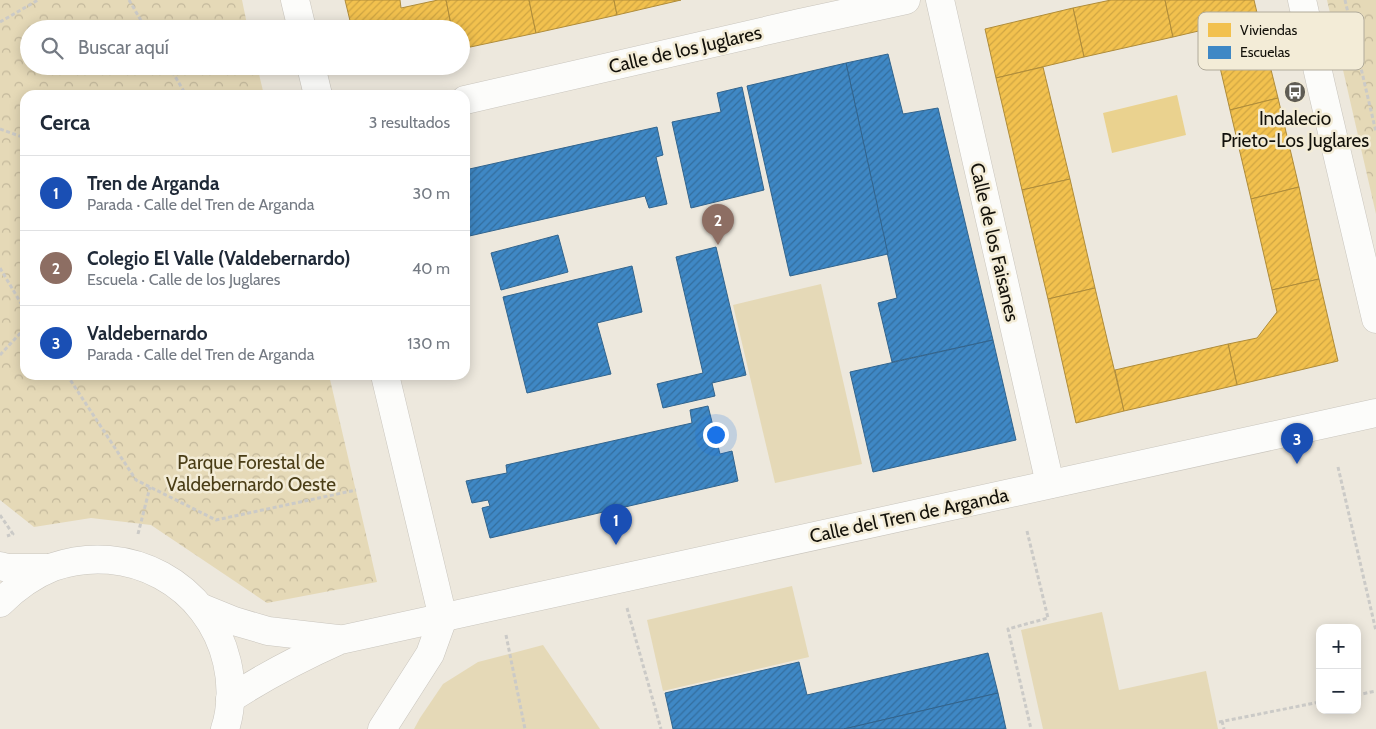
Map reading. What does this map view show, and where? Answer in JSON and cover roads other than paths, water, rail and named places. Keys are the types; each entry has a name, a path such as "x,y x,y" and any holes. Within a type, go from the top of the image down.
{"street":[{"path":"295,0 300,20"},
{"name":"Calle de los Juglares","path":"470,99 906,0"},
{"name":"Calle de los Faisanes","path":"940,0 1050,484"},
{"path":"1317,70 1376,319"},
{"path":"313,75 317,90"},
{"path":"382,729 430,654 443,618 386,380"},
{"name":"Calle del Tren de Arganda","path":"228,720 259,680 300,658 340,640 1376,413"},
{"path":"0,603 14,590 32,578 52,568 72,562 112,560 150,570 168,579 188,594 202,608 224,649 229,674 228,720"},
{"path":"0,566 8,568 52,568"},
{"name":"Calle del Tren de Arganda","path":"202,608 234,621 268,631 340,640"}],"place":[{"name":"Indalecio Prieto-Los Juglares","path":"1295,92"},
{"name":"Colegio El Valle (Valdebernardo)","path":"718,245"},
{"name":"Valdebernardo","path":"1297,464"},
{"name":"Tren de Arganda","path":"616,545"}],"park label":[{"name":"Parque Forestal de Valdebernardo Oeste","path":"251,473"}]}
